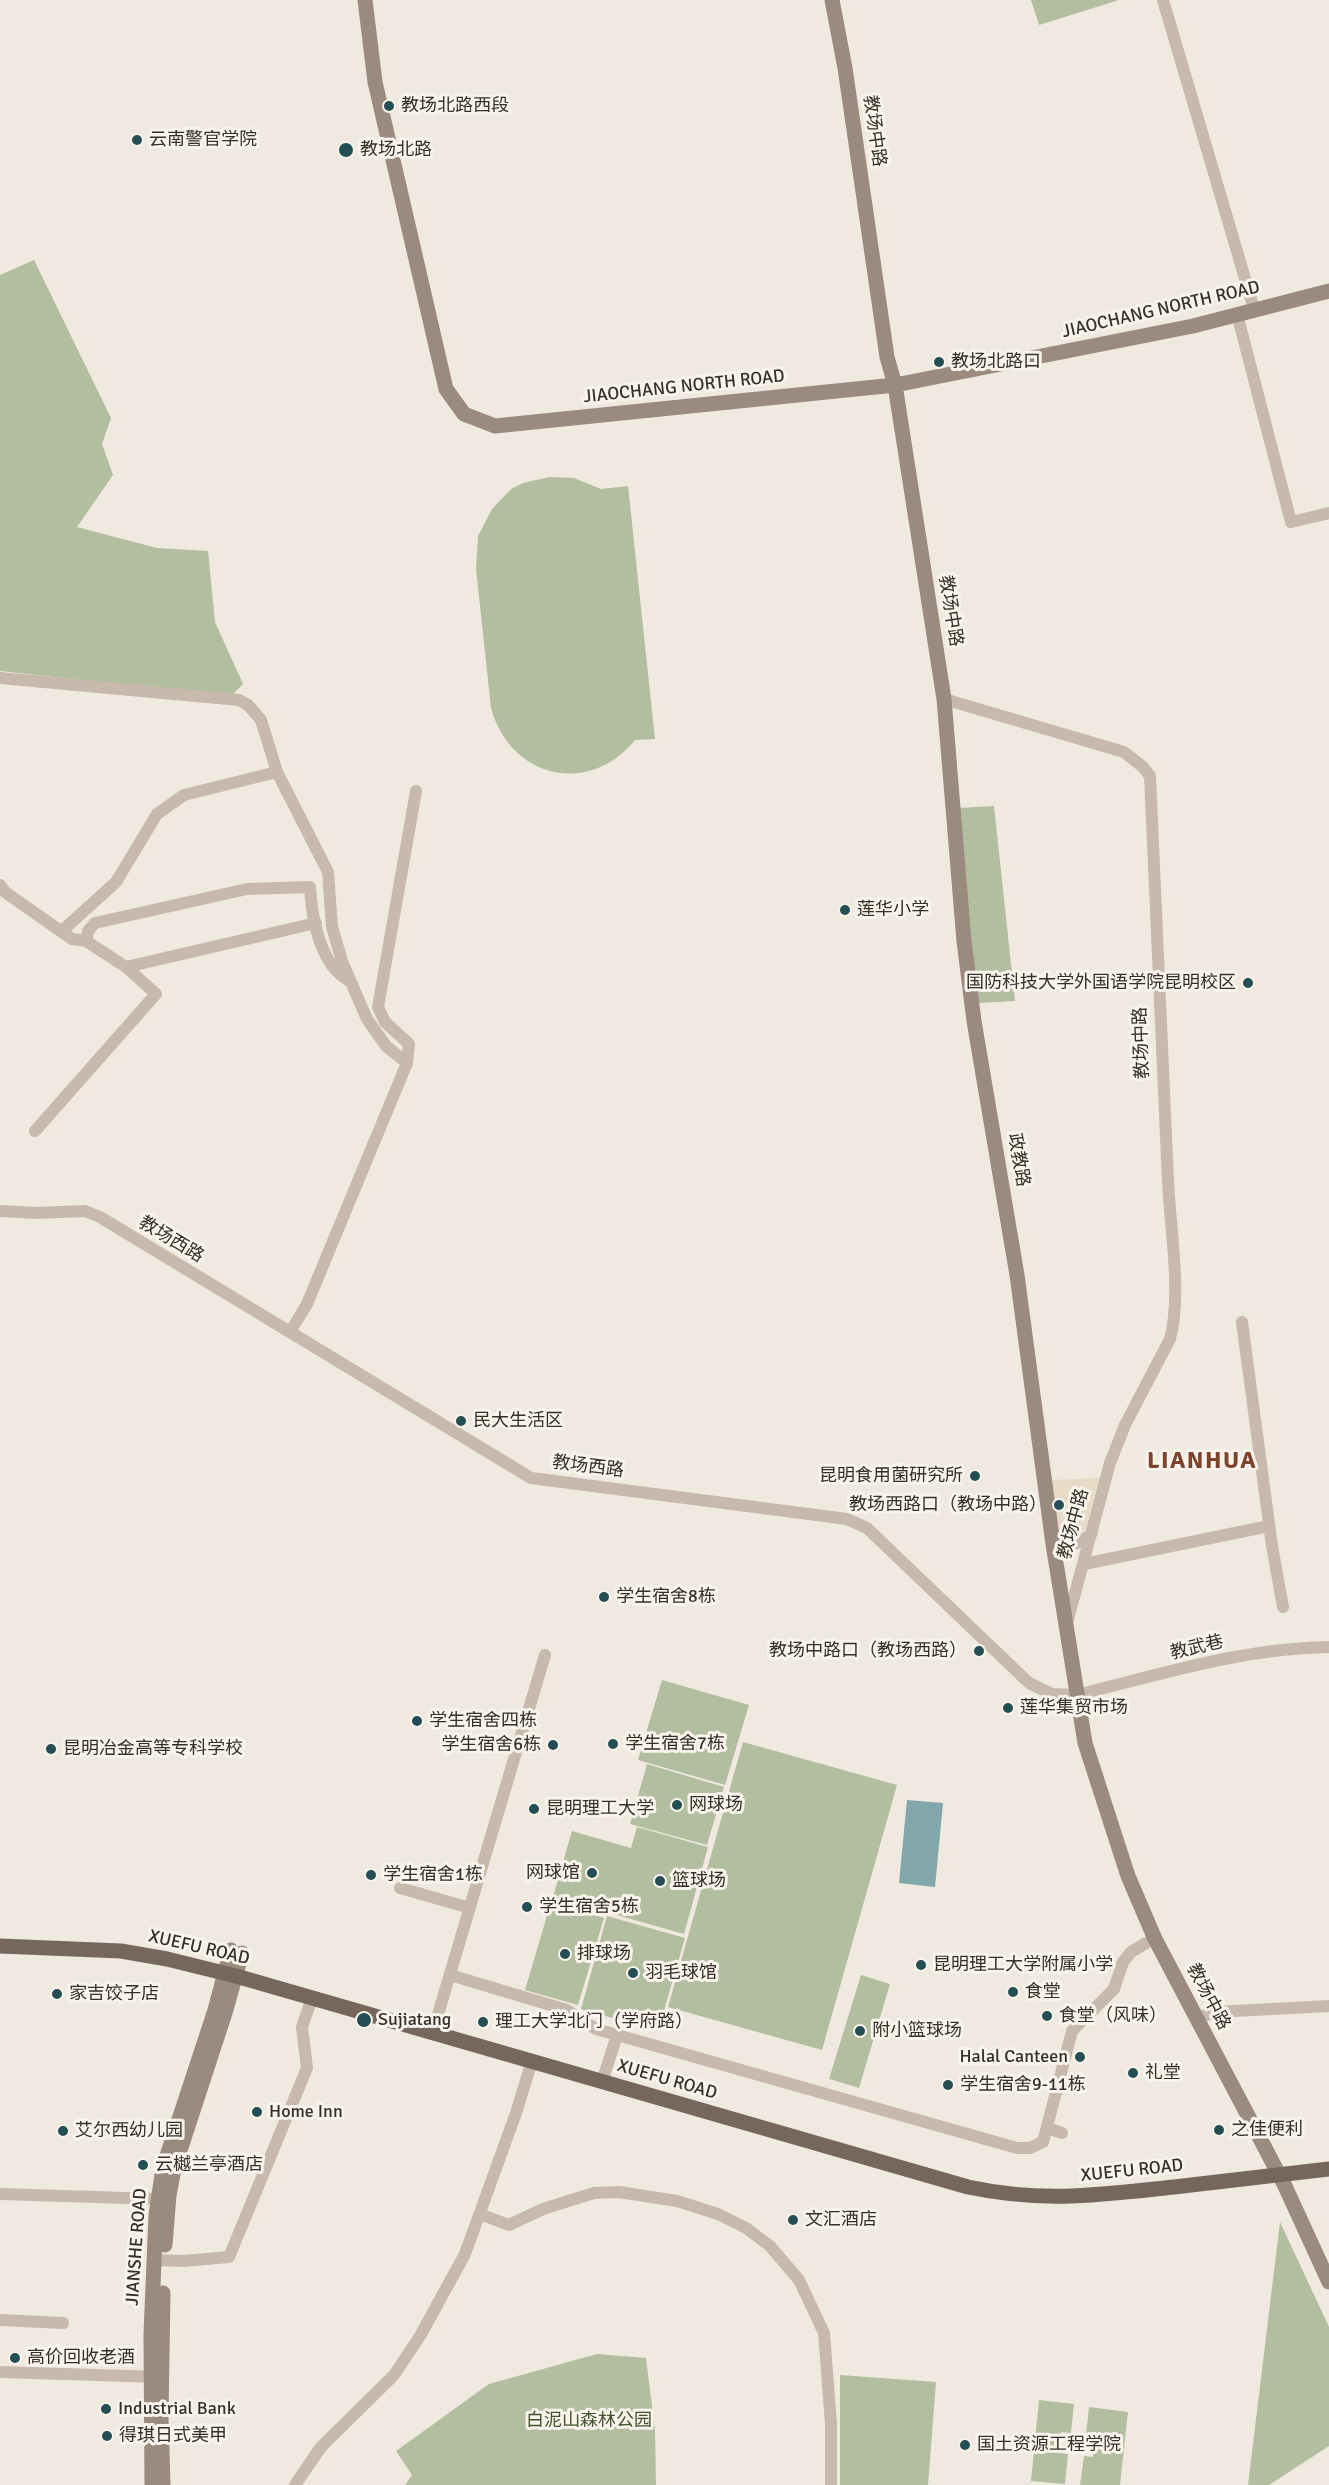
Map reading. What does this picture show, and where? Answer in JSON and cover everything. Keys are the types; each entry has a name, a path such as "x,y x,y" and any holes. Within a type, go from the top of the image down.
{"main road":[{"name":"JIAOCHANG NORTH ROAD","path":"365,0 375,82 446,389 464,414 495,426 895,386 1193,326 1329,291"},
{"name":"教场中路","path":"832,0 845,69 887,357 895,386 944,699"},
{"name":"政教路","path":"944,699 964,941 971,998 1017,1275 1065,1627"},
{"name":"教场中路","path":"1065,1627 1085,1743 1128,1876 1155,1939 1278,2175 1329,2282"},
{"name":"XUEFU ROAD","path":"0,1946 121,1951 230,1974 968,2187 997,2193 1054,2198 1099,2195 1329,2169"},
{"name":"JIANSHE ROAD","path":"160,2260 174,2169 236,1952"},
{"name":"JIANSHE ROAD","path":"153,2485 160,2260 158,2199 163,2168 230,1974"},
{"name":"JIANSHE ROAD","path":"156,2377 163,2485"}],"street":[{"path":"1163,0 1254,309"},
{"path":"1237,314 1291,522 1329,513"},
{"path":"0,678 238,700 248,705 261,720 277,772 328,873 332,927 342,961 367,1019 386,1046 407,1064"},
{"name":"教场中路","path":"944,699 1124,752 1143,767 1150,776 1175,1305 1174,1325 1170,1339 1125,1425 1110,1463 1065,1627"},
{"path":"62,931 116,882 157,814 184,795 277,772"},
{"path":"290,1332 307,1304 407,1064 409,1044 385,1022 378,1007 416,791"},
{"path":"0,885 5,892 72,939 86,942 126,967 156,994 35,1131"},
{"path":"86,942 88,931 95,923 247,889 310,887 320,941 328,959 341,977 352,983"},
{"path":"126,967 316,923"},
{"name":"教场西路","path":"0,1211 15,1210 36,1213 85,1211 100,1217 531,1478 835,1518 858,1523 867,1528 1029,1683 1052,1694 1076,1695"},
{"path":"1242,1322 1269,1526 1283,1608"},
{"path":"1084,1564 1269,1526"},
{"path":"1053,1540 1073,1546 1084,1541 1092,1533"},
{"name":"教武巷","path":"1076,1695 1261,1651 1298,1647 1329,1647"},
{"path":"436,2020 545,1655"},
{"path":"400,1888 470,1908"},
{"path":"450,1975 567,2010 596,2029 1017,2148 1030,2148 1043,2142 1072,2031 1114,1989 1123,1962 1131,1952 1146,1943"},
{"path":"160,2260 183,2261 229,2257 307,2068 302,2027 312,1998"},
{"path":"1197,2018 1215,2012 1329,2006"},
{"path":"602,2082 617,2035"},
{"path":"295,2485 321,2447 394,2375 420,2336 465,2254 516,2113 532,2061"},
{"path":"1047,2128 1062,2133"},
{"path":"480,2214 509,2225 543,2209 594,2193 647,2195 677,2201 718,2214 746,2228 770,2246 799,2280 824,2333 831,2424 831,2485"},
{"path":"0,2194 158,2199"},
{"path":"0,2320 63,2323"},
{"path":"0,2372 156,2377"}],"green space":[{"path":"1031,0 1119,0 1039,25"},
{"path":"34,260 111,418 102,444 113,475 77,527 157,548 208,551 215,622 243,684 233,694 173,690 0,671 0,275"},
{"path":"549,477 574,478 601,489 628,486 655,739 635,740 616,758 596,769 574,773 553,772 533,764 515,751 501,732 491,708 476,569 478,536 492,509 511,489 523,483"},
{"path":"994,806 1015,1001 979,1003 971,962 958,808"},
{"path":"662,1680 749,1705 725,1785 638,1760"},
{"path":"743,1742 897,1785 822,2050 668,2007"},
{"name":"网球场","path":"647,1764 724,1787 707,1845 630,1824"},
{"name":"篮球场","path":"637,1827 708,1847 684,1934 553,1897 572,1831 631,1848"},
{"name":"排球场","path":"551,1902 604,1918 578,2005 525,1990"},
{"name":"羽毛球馆","path":"607,1916 685,1938 658,2031 581,2009"},
{"name":"附小篮球场","path":"861,1975 890,1984 859,2088 829,2079"},
{"path":"1280,2222 1329,2327 1329,2446 1269,2485 1248,2485"},
{"name":"白泥山森林公园","path":"597,2354 646,2358 655,2430 656,2485 405,2485 412,2475 396,2451 489,2384"},
{"path":"840,2375 936,2382 928,2485 840,2485"},
{"path":"1039,2400 1074,2404 1071,2433 1061,2432 1059,2453 1068,2454 1065,2484 1031,2481"},
{"path":"1089,2407 1128,2412 1120,2485 1080,2485 1084,2456 1093,2457 1095,2436 1086,2435"}],"shaded area":[{"path":"1099,1478 1086,1528 1082,1534 1077,1538 1055,1535 1050,1480"}],"water":[{"path":"907,1800 943,1803 935,1887 899,1883"}],"place":[{"name":"教场北路西段","path":"389,106"},
{"name":"云南警官学院","path":"137,140"},
{"name":"教场北路","path":"346,150"},
{"name":"教场北路口","path":"939,362"},
{"name":"莲华小学","path":"845,910"},
{"name":"国防科技大学外国语学院昆明校区","path":"1248,983"},
{"name":"民大生活区","path":"461,1421"},
{"name":"昆明食用菌研究所","path":"975,1476"},
{"name":"教场西路口（教场中路）","path":"1059,1505"},
{"name":"学生宿舍8栋","path":"604,1597"},
{"name":"教场中路口（教场西路）","path":"979,1651"},
{"name":"莲华集贸市场","path":"1008,1708"},
{"name":"学生宿舍四栋","path":"417,1721"},
{"name":"学生宿舍7栋","path":"613,1744"},
{"name":"学生宿舍6栋","path":"553,1745"},
{"name":"昆明冶金高等专科学校","path":"51,1749"},
{"name":"网球场","path":"677,1805"},
{"name":"昆明理工大学","path":"534,1809"},
{"name":"网球馆","path":"592,1873"},
{"name":"学生宿舍1栋","path":"371,1875"},
{"name":"篮球场","path":"660,1881"},
{"name":"学生宿舍5栋","path":"527,1907"},
{"name":"排球场","path":"565,1954"},
{"name":"昆明理工大学附属小学","path":"921,1965"},
{"name":"羽毛球馆","path":"633,1973"},
{"name":"食堂","path":"1013,1992"},
{"name":"家吉饺子店","path":"57,1994"},
{"name":"食堂（风味）","path":"1047,2016"},
{"name":"Sujiatang","path":"364,2020"},
{"name":"理工大学北门（学府路）","path":"483,2022"},
{"name":"附小篮球场","path":"860,2031"},
{"name":"Halal Canteen","path":"1080,2057"},
{"name":"礼堂","path":"1133,2073"},
{"name":"学生宿舍9-11栋","path":"948,2085"},
{"name":"Home Inn","path":"257,2112"},
{"name":"之佳便利","path":"1219,2130"},
{"name":"艾尔西幼儿园","path":"63,2131"},
{"name":"云樾兰亭酒店","path":"143,2165"},
{"name":"文汇酒店","path":"793,2220"},
{"name":"高价回收老酒","path":"15,2358"},
{"name":"Industrial Bank","path":"106,2409"},
{"name":"得琪日式美甲","path":"107,2436"},
{"name":"国土资源工程学院","path":"965,2445"}],"district":[{"name":"LIANHUA","path":"1202,1462"}]}
